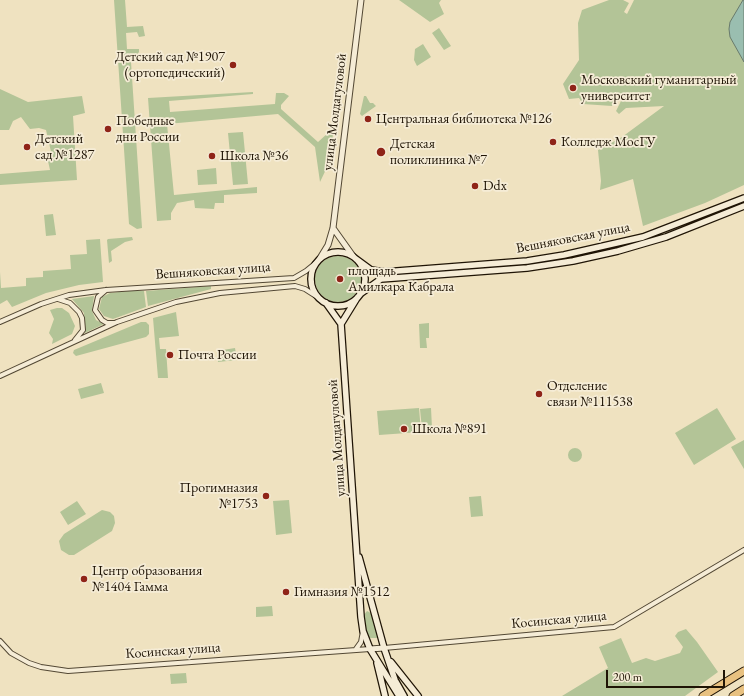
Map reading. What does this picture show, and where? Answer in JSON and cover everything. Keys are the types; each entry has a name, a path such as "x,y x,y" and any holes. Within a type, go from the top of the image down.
{"highway":[{"path":"703,696 744,671"},
{"path":"733,696 744,689"}],"main road":[{"name":"Вешняковская улица","path":"354,258 371,270 380,272 542,259 586,251 643,237 744,198"},
{"name":"Вешняковская улица","path":"358,296 381,279 542,266 573,261 646,244 744,206"},
{"path":"334,252 342,252 354,258 363,271 365,279 358,296 345,314 341,324 322,300 312,283 313,269 319,260 334,252"},
{"path":"322,300 335,305 342,305 358,296"},
{"name":"улица Молдагуловой","path":"341,324 358,551 358,583 363,631 370,648 400,696"},
{"name":"улица Молдагуловой","path":"358,551 384,648 395,680 404,696"},
{"path":"387,655 418,696"},
{"path":"376,657 385,696"}],"street":[{"name":"улица Молдагуловой","path":"319,260 328,245 333,228 361,0"},
{"path":"333,228 354,258"},
{"path":"542,259 538,262 542,266"},
{"name":"Вешняковская улица","path":"0,322 25,310 57,299 106,290 294,278 306,272 319,260"},
{"path":"508,262 512,266 509,269"},
{"name":"Вешняковская улица","path":"0,376 117,322 161,306 220,292 295,286 305,289 322,300"},
{"path":"106,290 98,297 95,310 98,316 107,323 117,322"},
{"name":"Вешняковская улица","path":"57,299 66,300 74,307 79,312 83,323 80,335 66,346"},
{"name":"Косинская улица","path":"0,643 11,653 28,663 41,668 68,671 384,648 614,627 744,550"},
{"path":"358,583 361,580 366,582"},
{"path":"356,649 361,642 363,631"}],"shaded area":[{"path":"114,0 125,0 127,27 143,26 145,36 139,37 137,32 126,33 127,49 139,49 139,52 131,62 142,228 137,229 129,224"},
{"path":"399,0 441,0 439,3 444,14 430,22"},
{"path":"609,0 623,0 629,3 624,12 627,14 634,0 744,0 744,185 705,203 643,226 633,179 600,190 601,181 598,150 622,137 664,106 626,108 619,114 616,111 623,97 621,94 618,94 612,106 583,104 579,98 569,99 563,84 579,60 578,23 582,10"},
{"path":"743,0 744,62 730,37 729,29 730,22"},
{"path":"439,28 451,46 444,50 432,33"},
{"path":"423,44 431,57 417,66 414,60 415,49"},
{"path":"0,89 28,102 82,96 85,113 73,116 77,180 0,185 0,174 50,170 48,161 52,156 46,130 39,128 30,129 21,117 13,121 9,130 0,130"},
{"path":"253,92 253,94 169,101 170,112 275,104 276,93 284,93 289,96 281,105 281,109 318,142 328,133 333,134 330,161 320,182 315,147 278,114 167,124 174,195 257,187 257,193 224,195 224,203 215,203 214,209 195,208 194,200 177,203 171,213 171,220 157,221 148,98"},
{"path":"364,96 366,96 370,103 373,103 376,106 362,116 360,114"},
{"path":"243,132 248,184 233,185 228,133"},
{"path":"216,168 217,184 198,185 197,170"},
{"path":"53,214 56,235 46,236 44,215"},
{"path":"132,237 133,240 125,242 111,251 112,261 109,263 107,240"},
{"path":"100,239 103,282 79,285 46,293 12,307 7,300 0,304 0,272 1,288 26,286 26,278 43,277 43,271 71,269 70,255 87,254 86,240"},
{"path":"333,256 343,256 351,260 357,266 361,274 361,284 357,292 351,298 343,302 333,302 325,298 319,292 315,284 315,274 319,266 325,260"},
{"path":"211,286 211,289 148,306 146,291"},
{"path":"144,291 146,307 113,319 104,316 99,309 102,297 110,293"},
{"path":"94,296 92,311 96,320 104,324 85,333 84,313 72,299"},
{"path":"62,308 69,313 75,326 72,334 52,344 53,339 49,333 54,319 50,310"},
{"path":"176,312 179,336 159,338 160,349 166,349 168,378 158,378 153,318"},
{"path":"141,322 146,322 149,325 149,334 146,337 76,356 73,353 74,350"},
{"path":"429,323 429,338 426,338 427,348 420,348 419,324"},
{"path":"235,348 237,360 218,362 217,351"},
{"path":"101,383 104,393 81,399 78,389"},
{"path":"419,408 421,432 379,435 377,411"},
{"path":"431,408 432,428 422,429 420,409"},
{"path":"717,408 736,439 694,465 675,433"},
{"path":"744,440 744,469 731,447"},
{"path":"572,448 578,448 582,452 582,458 578,462 572,462 568,458 568,452"},
{"path":"481,496 483,516 471,517 469,497"},
{"path":"289,500 292,533 276,535 273,501"},
{"path":"77,501 86,514 68,525 60,512"},
{"path":"102,510 110,512 114,516 115,523 112,531 74,555 69,555 61,550 59,541 64,534"},
{"path":"272,606 273,616 256,617 256,607"},
{"path":"367,611 371,613 378,638 368,638 363,616"},
{"path":"686,629 718,672 685,696 562,696 608,668 599,647 621,638 632,663 646,658 655,661 680,653 683,647 675,636 678,632"},
{"path":"186,673 187,683 171,684 170,674"}],"place":[{"name":"Детский сад №1907 (ортопедический)","path":"233,65"},
{"name":"Московский гуманитарный университет","path":"573,88"},
{"name":"Центральная библиотека №126","path":"368,119"},
{"name":"Победные дни России","path":"108,129"},
{"name":"Колледж МосГУ","path":"553,142"},
{"name":"Детский сад №1287","path":"27,147"},
{"name":"Детская поликлиника №7","path":"381,152"},
{"name":"Школа №36","path":"212,156"},
{"name":"Ddx","path":"475,186"},
{"name":"площадь Амилкара Кабрала","path":"340,279"},
{"name":"Почта России","path":"170,355"},
{"name":"Отделение связи №111538","path":"539,394"},
{"name":"Школа №891","path":"404,429"},
{"name":"Прогимназия №1753","path":"266,496"},
{"name":"Центр образования №1404 Гамма","path":"84,579"},
{"name":"Гимназия №1512","path":"286,592"}]}
